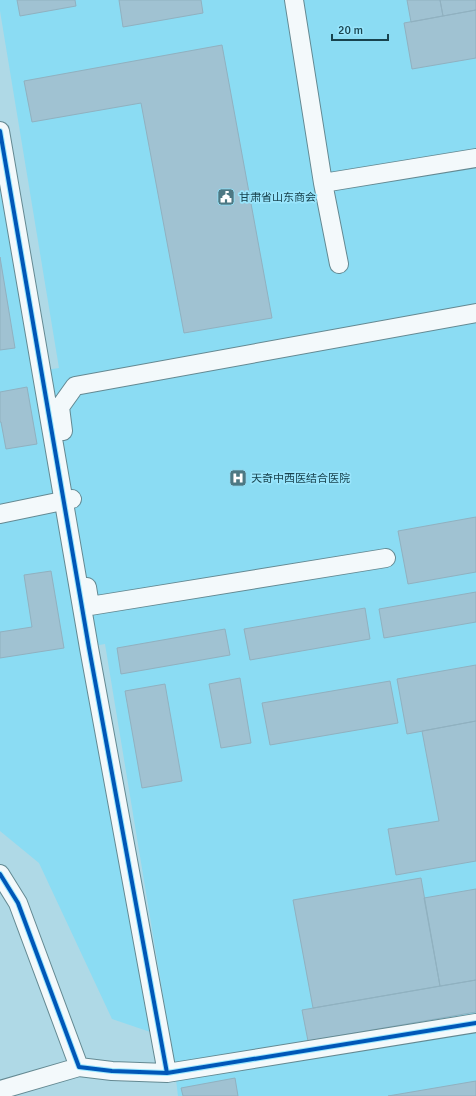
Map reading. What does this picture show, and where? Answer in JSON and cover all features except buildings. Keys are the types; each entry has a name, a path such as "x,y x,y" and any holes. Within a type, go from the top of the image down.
{"street":[{"path":"294,0 323,183 339,264"},
{"path":"0,131 68,500 90,606 386,558"},
{"path":"323,183 476,158"},
{"path":"167,1073 89,648 68,500 60,407 75,386 476,313"},
{"path":"0,514 68,500"},
{"path":"0,874 18,903 79,1066"},
{"path":"0,1090 79,1066 112,1071 167,1073 476,1023"}],"shaded area":[{"path":"0,0 476,0 476,1096 178,1096 171,1039 112,1019 39,863 0,831 0,173 39,371 59,368 0,11","holes":["105,644 167,1020 93,646"]}],"cycle path":[{"path":"0,131 89,648 167,1073"},
{"path":"0,874 18,903 79,1067 112,1071 167,1073 476,1023"}],"place":[{"name":"甘肃省山东商会","path":"226,197"},
{"name":"天奇中西医结合医院","path":"238,478"}]}
